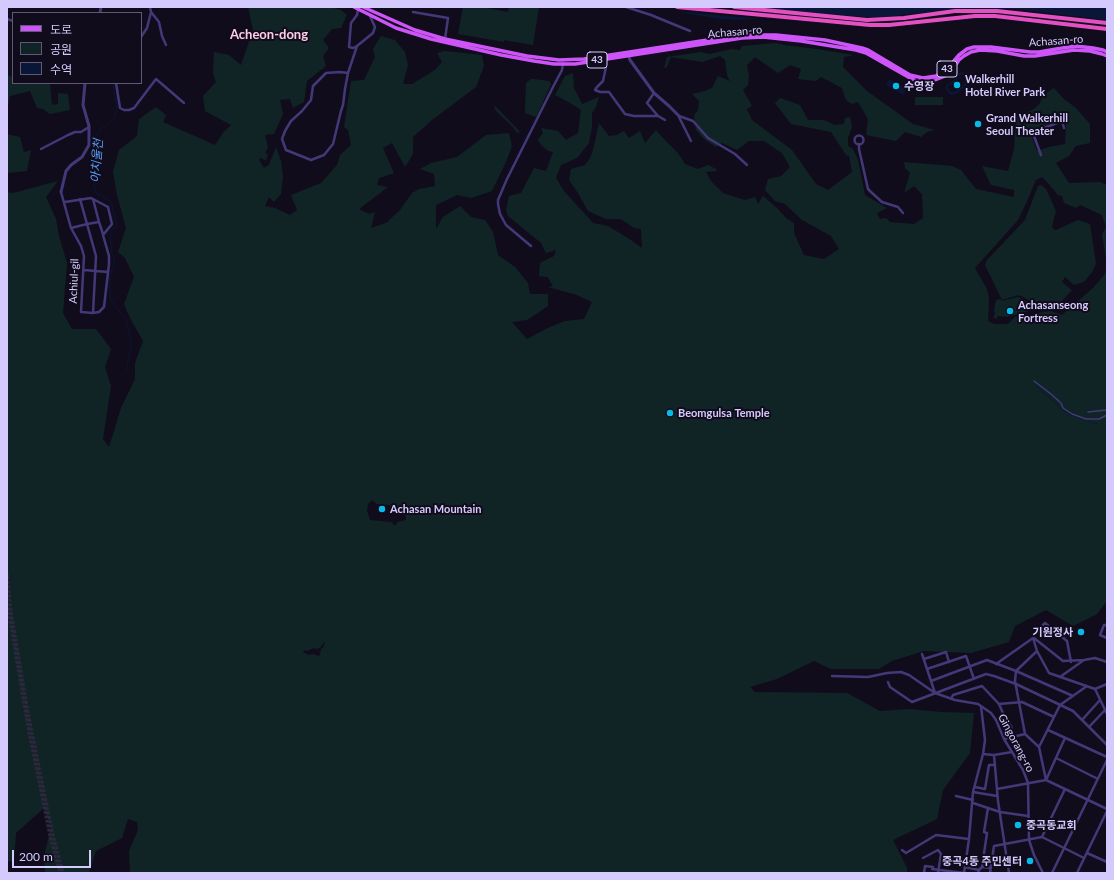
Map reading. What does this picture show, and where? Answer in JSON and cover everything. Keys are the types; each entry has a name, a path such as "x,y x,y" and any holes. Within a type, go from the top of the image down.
{"highway":[{"path":"677,7 870,25 889,25 961,17 995,16 1107,28"},
{"path":"734,7 867,20 955,12 997,11 1107,23"}],"main road":[{"name":"Achasan-ro","path":"363,7 415,30 444,39 543,60"},
{"name":"Achasan-ro","path":"356,8 396,28 445,43 500,55 563,62 602,59 707,40 740,35 760,34 846,44 868,50 904,72 923,78 936,76 941,73 948,68 959,55 967,49 974,47 991,47 1039,52 1076,46 1093,48 1107,52"},
{"name":"Achasan-ro","path":"570,62 742,38 763,37 856,50 866,53 910,78 917,81 926,82 945,76 964,56 971,52 980,50 1023,56 1035,56 1074,50 1090,51 1107,56"}],"street":[{"path":"150,7 151,12 159,22 162,36 166,45"},
{"path":"626,7 651,15 690,32"},
{"path":"356,8 358,15 350,23 349,47 354,48 373,33 375,27 369,14"},
{"path":"142,35 151,12"},
{"path":"413,12 448,18 444,39"},
{"path":"348,72 326,73 313,86 311,100 302,111 291,120 285,131 282,139 286,150 310,160 324,154 333,144 343,105 348,72 357,46"},
{"path":"628,54 630,60 654,93 679,116 691,141"},
{"path":"602,59 606,67 604,81 595,90 600,92 609,92 625,114 634,116 658,116"},
{"path":"531,246 512,230 502,219 498,200 562,70 563,62"},
{"path":"116,84 120,108 124,110 134,108 156,79 184,103"},
{"name":"Achiul-gil","path":"84,84 83,106 89,126 89,145 82,157 70,165 66,171 61,192 71,228 81,246 84,256 82,312 93,313 99,312 104,307 109,256 93,199"},
{"path":"654,93 647,103 658,116 665,120"},
{"path":"679,116 693,121 708,138 735,154 747,165"},
{"path":"1041,155 1034,133 1062,121 1064,128"},
{"path":"41,149 75,132 81,132 89,126"},
{"path":"859,144 868,189 882,202 898,207 903,213"},
{"path":"65,202 91,198 108,207 112,224 103,235"},
{"path":"80,199 96,256 93,313"},
{"path":"71,228 99,222"},
{"path":"84,270 108,272"},
{"path":"1034,381 1061,403 1063,408 1072,414 1086,419 1099,419 1107,415"},
{"path":"1088,412 1107,410"},
{"path":"1071,662 1067,641 1044,623 1034,634 1034,638 1037,651 1049,674 1095,689 1107,684"},
{"path":"1107,625 1104,625 1100,635 1107,638"},
{"path":"1034,638 1063,661 1071,662 1095,658 1107,662"},
{"path":"996,664 1034,638"},
{"path":"1037,651 1016,671 1015,681 1025,734 1040,747"},
{"path":"924,659 946,652 950,662"},
{"path":"922,654 935,693"},
{"path":"927,670 966,656 974,678"},
{"path":"931,681 987,660 1073,696"},
{"path":"1059,677 1084,660"},
{"name":"Gingorang-ro","path":"832,676 868,677 886,673 901,672 909,675 935,693 951,699 978,704 991,713 1028,783 1029,840 1043,873"},
{"path":"888,682 890,687 912,702 986,674 994,676 1016,684 1073,711 1107,745"},
{"path":"951,699 953,695 982,686 999,704 1006,720 1011,726 1013,736"},
{"path":"1046,780 1040,747 1060,706 1087,686"},
{"path":"1095,689 1107,714"},
{"path":"1082,720 1100,700"},
{"path":"999,704 1022,702 1054,717"},
{"path":"924,873 926,866 938,871 964,873 973,803 973,792 985,740 981,706"},
{"path":"1089,727 1105,710"},
{"path":"1048,730 1107,759 1052,873"},
{"path":"1004,739 1025,734"},
{"path":"1046,780 1065,738"},
{"path":"983,754 994,755 1012,752"},
{"path":"994,755 997,796 1009,873"},
{"path":"1056,758 1098,778"},
{"path":"975,787 985,789 989,765 995,765"},
{"path":"1028,783 1046,780 1107,810 1077,873"},
{"name":"Gingorang-ro","path":"996,788 1028,783"},
{"path":"1042,837 1065,789"},
{"path":"973,792 997,796"},
{"path":"956,796 972,800"},
{"path":"973,803 1000,812 1028,816"},
{"path":"965,867 979,871 982,867 987,833 984,832 988,808"},
{"path":"902,850 906,853 936,835 969,839"},
{"path":"990,873 994,846 1042,837 1084,858"},
{"path":"923,858 938,850 941,854 938,871"},
{"path":"1087,853 1107,862"},
{"path":"982,867 991,868"}],"green space":[{"path":"248,7 330,7 341,10 347,15 341,28 332,29 323,40 329,48 323,56 326,66 307,81 304,102 293,108 290,99 280,100 283,114 274,134 265,135 268,148 265,152 268,155 266,160 262,159 261,157 259,160 264,168 269,165 276,147 281,161 283,176 281,194 274,202 269,197 265,206 275,208 290,215 297,210 291,195 321,183 337,165 340,155 351,145 348,130 344,127 351,81 364,80 375,57 373,49 381,36 395,40 405,52 408,65 403,84 412,84 435,70 442,62 437,53 445,51 482,55 484,66 476,87 432,120 413,137 413,154 405,167 392,143 383,148 394,173 379,178 377,185 388,187 359,209 369,214 375,212 371,228 386,223 400,210 412,193 419,189 435,186 434,174 420,169 431,163 457,157 486,135 509,133 512,146 492,191 471,198 457,195 436,205 436,229 443,217 460,206 471,217 485,220 493,232 498,255 515,267 528,283 530,294 548,294 548,306 527,320 512,322 527,339 565,321 584,319 592,302 577,295 548,287 553,286 547,276 539,276 540,263 554,256 556,250 546,253 541,243 508,216 506,210 509,196 521,193 534,168 546,171 553,152 548,151 538,140 543,133 541,128 558,131 566,140 578,133 581,110 555,95 565,76 573,73 574,88 582,104 599,97 596,107 592,113 592,127 589,143 577,158 561,165 556,178 564,191 593,223 608,226 642,248 641,229 634,228 621,219 606,219 588,211 569,180 571,169 585,165 590,158 599,123 609,136 617,135 624,131 629,138 640,131 645,143 656,130 678,153 685,164 698,169 708,165 716,169 717,171 706,172 711,181 723,193 745,200 755,197 758,204 763,196 786,218 794,223 794,233 804,255 824,259 839,249 831,236 802,220 785,204 775,201 765,190 768,179 781,176 790,167 782,153 764,141 749,141 737,150 722,143 716,147 704,139 696,130 694,115 698,110 699,101 692,94 712,88 718,76 730,81 727,75 725,60 720,56 702,62 671,57 667,67 664,68 667,57 701,52 709,54 732,49 740,50 742,46 776,43 853,55 844,57 843,67 867,91 913,124 935,130 927,132 921,137 905,132 896,141 866,135 868,119 858,102 852,104 846,100 842,88 821,77 816,81 798,79 801,69 790,65 778,73 755,57 747,65 749,76 748,85 743,90 752,106 747,109 752,120 792,150 816,184 828,190 852,172 849,156 846,155 831,132 791,124 775,103 780,98 800,105 808,120 824,120 835,125 844,124 845,118 850,117 852,127 848,138 848,146 853,149 858,160 865,195 887,208 877,213 880,219 886,218 890,222 914,224 923,218 922,194 914,186 904,193 910,173 905,168 904,162 952,166 961,170 976,189 1014,197 1014,190 991,185 982,166 1008,171 1014,149 1017,117 1034,109 1040,103 1042,98 1054,88 1064,99 1076,108 1090,124 1090,143 1076,146 1069,156 1056,163 1069,183 1100,182 1107,185 1107,264 1107,601 1097,614 1073,626 1046,610 1015,626 1009,642 971,653 924,651 892,661 879,669 831,669 814,661 777,679 750,687 755,692 847,693 880,711 910,709 974,713 970,753 943,790 937,819 893,840 907,868 907,873 130,873 129,851 138,830 137,822 128,819 122,838 96,851 89,873 45,873 44,856 51,827 44,808 16,833 14,860 7,862 7,192 13,193 58,181 46,197 56,219 59,236 67,263 63,313 72,329 96,329 111,349 105,367 111,386 103,439 109,447 121,408 135,379 135,363 143,341 124,304 134,277 125,258 118,252 126,228 117,195 113,172 119,150 137,136 139,119 156,107 166,115 163,122 215,145 223,133 231,125 205,111 203,96 216,82 213,73 214,52 229,55 241,65 253,30","holes":["1064,118 1066,125 1065,144 1037,151 1030,132","1042,177 1058,195 1062,196 1064,203 1076,208 1080,205 1102,215 1106,227 1102,234 1107,264 1105,274 1093,288 1062,315 1051,311 1037,313 1036,320 1025,321 1023,315 1015,317 1008,324 994,324 988,321 989,298 987,289 975,268 1018,220 1036,180","372,500 377,504 390,505 397,511 404,512 406,520 397,522 396,525 393,525 393,523 390,522 370,520 367,511 368,504","325,642 319,656 313,654 309,655 303,652 304,650 307,651 314,648 320,648"]},
{"path":"463,7 481,7 508,12 509,7 539,7 533,45 504,40 504,42 458,34"},
{"path":"7,75 12,77 12,84 50,84 52,105 58,104 58,93 68,94 70,110 50,114 43,109 37,108 30,91 10,96 7,110"},
{"path":"531,79 549,81 551,84 537,116 535,117 525,113 526,83"},
{"path":"915,97 943,97 943,105 915,105"},
{"path":"495,106 520,132 517,133 513,127 497,112 494,107"},
{"path":"7,134 20,137 24,152 31,150 27,171 7,173"},
{"path":"1041,185 1046,189 1056,211 1052,226 1053,229 1056,230 1078,220 1090,224 1096,264 1084,282 1074,285 1065,277 1062,282 1072,290 1061,302 1050,306 1039,307 1019,295 1002,300 985,265 987,260 1025,220 1038,186"},
{"path":"1018,297 1030,303 1033,310 1007,317 998,316 996,319 993,317 995,314 994,310 996,300 1000,299 1002,301"}],"water":[{"path":"668,7 1107,7 1107,29 1004,20 721,19 689,14"},
{"path":"959,73 965,73 968,77 968,82 966,86 956,94 950,95 946,89 946,85 952,82","holes":["960,75 965,76 964,84 954,92 950,91 948,86 954,83"]},
{"name":"수영장","path":"889,79 906,88 903,95 886,85"}],"pier":[{"path":"666,7 749,7 866,17 884,17 965,8 1014,9 1107,20 1107,31 1013,21 976,20 912,27 866,29 675,11 667,9"}],"waterway":[{"name":"아치울천","path":"113,84 117,109 114,119 98,133 96,177 94,185 96,193 111,202 117,226 111,232 110,240 112,247 111,252 115,259 110,277 110,299 126,320 132,343 126,371"},
{"path":"1037,386 1064,411 1097,424"}],"tunnel":[{"path":"7,572 11,611 28,712 52,831 63,873"},
{"path":"7,603 28,727 50,836 60,873"}],"place":[{"name":"Walkerhill Hotel River Park","path":"957,85"},
{"name":"수영장","path":"896,86"},
{"name":"Grand Walkerhill Seoul Theater","path":"978,124"},
{"name":"Achasanseong Fortress","path":"1010,311"},
{"name":"Beomgulsa Temple","path":"670,413"},
{"name":"Achasan Mountain","path":"382,509"},
{"name":"기원정사","path":"1081,632"},
{"name":"중곡동교회","path":"1018,825"},
{"name":"중곡4동 주민센터","path":"1030,861"}],"district":[{"name":"Acheon-dong","path":"269,35"}]}
